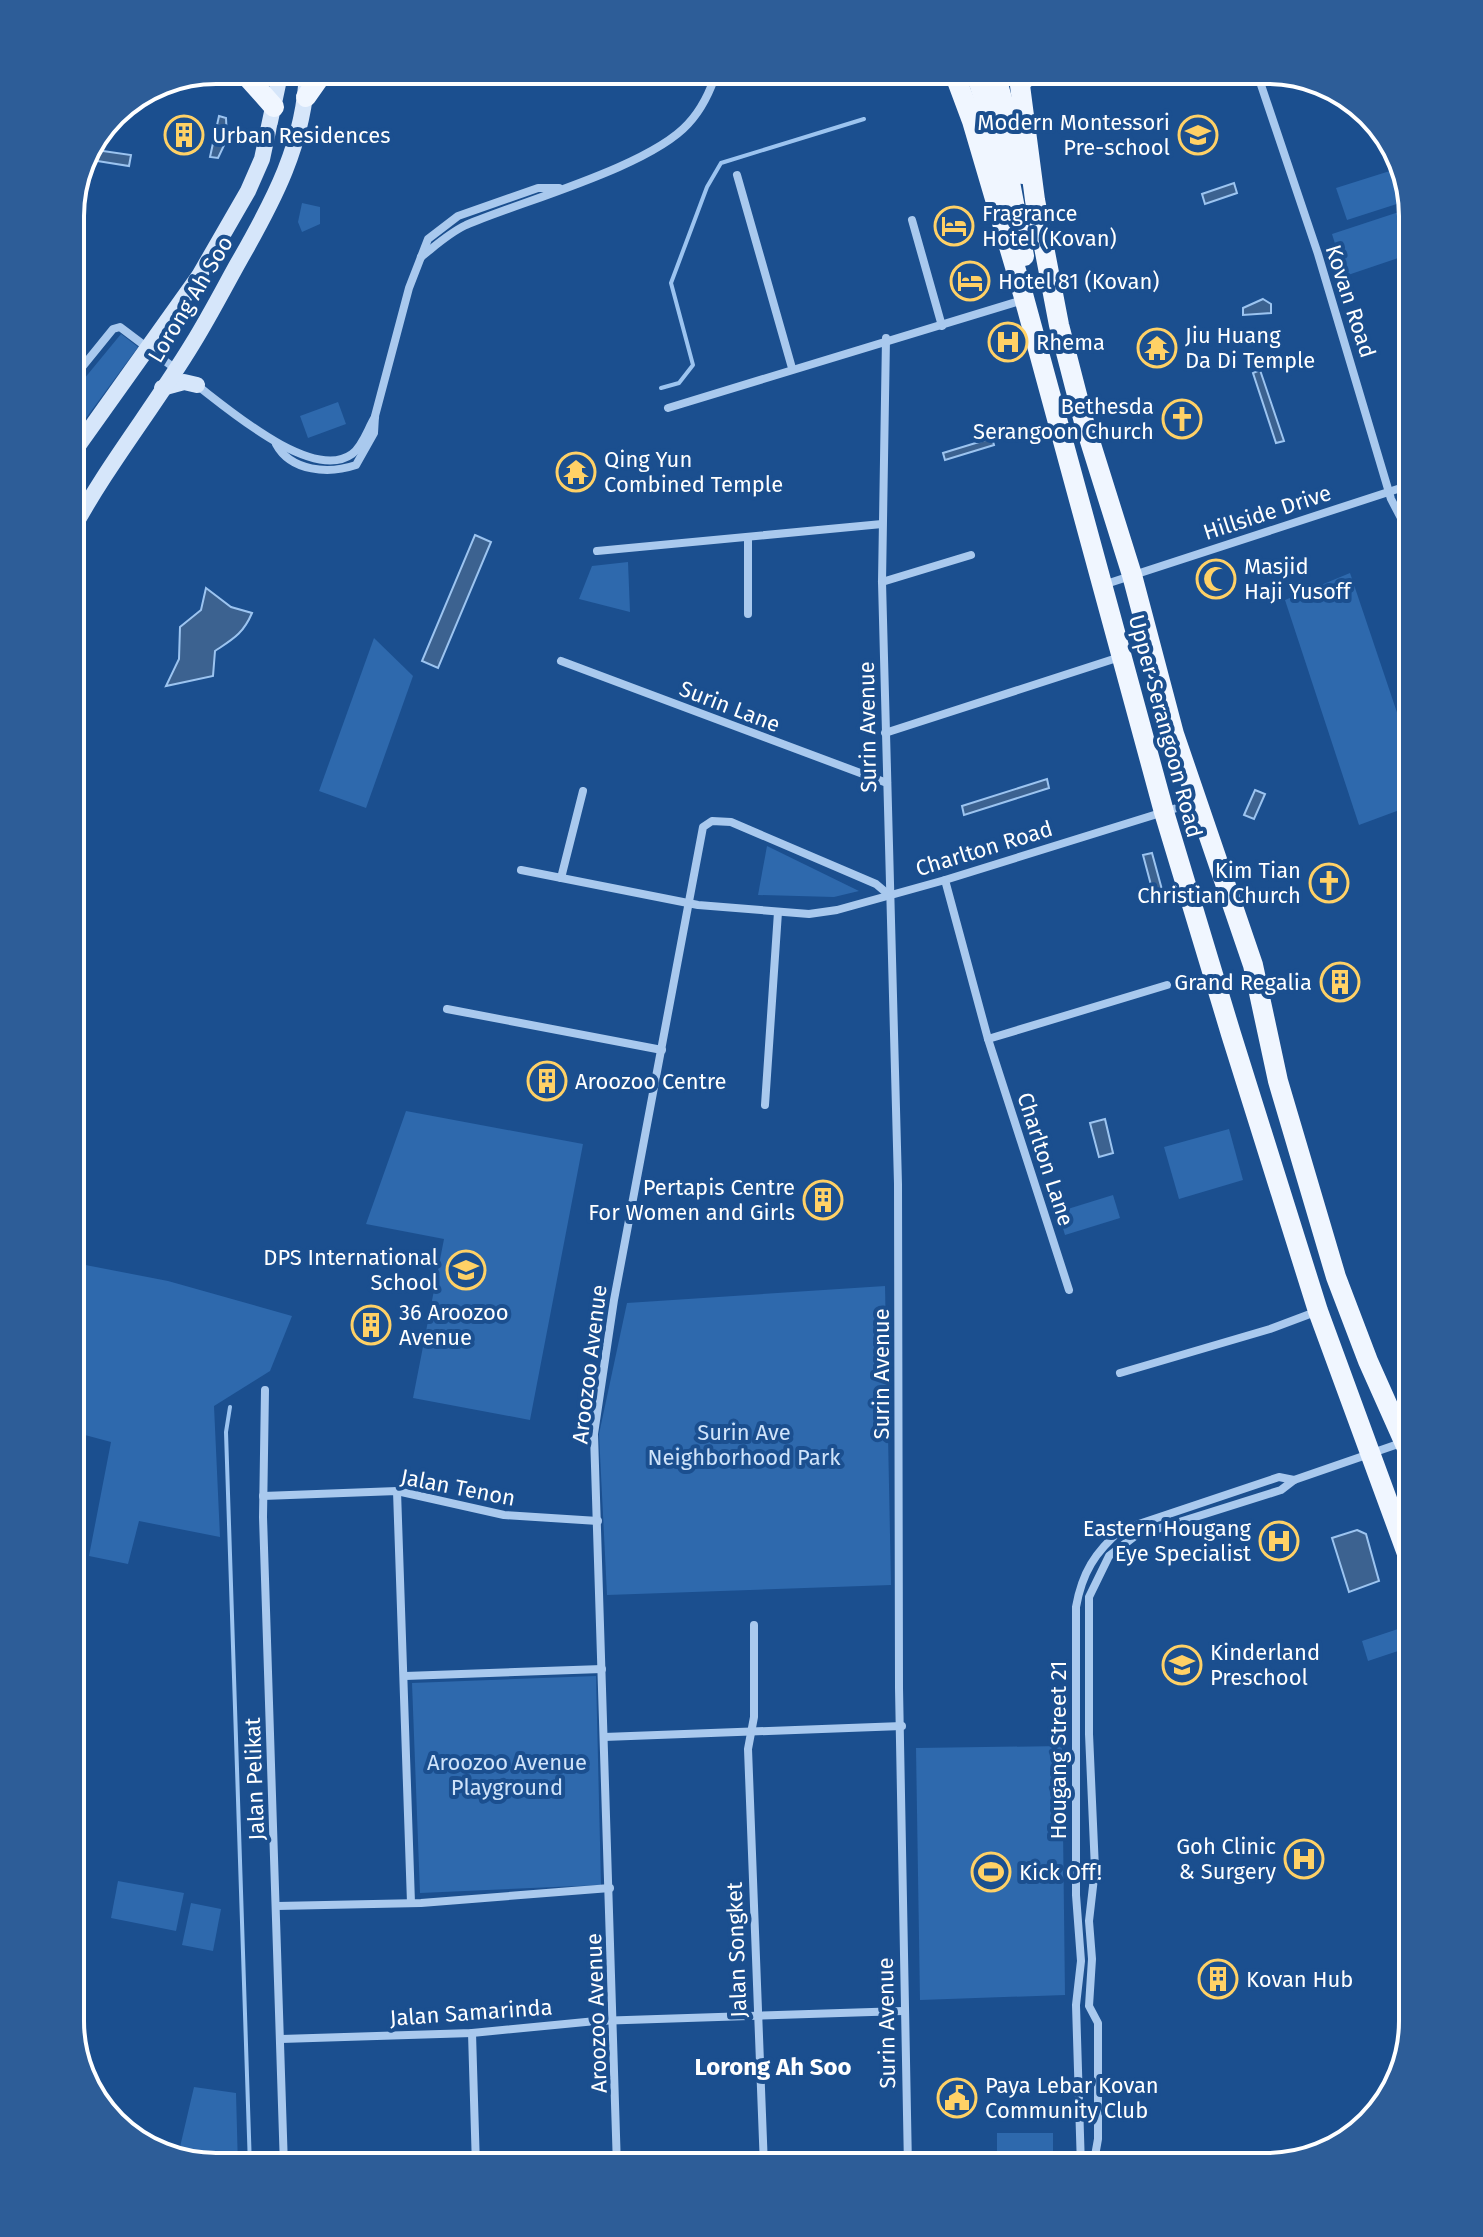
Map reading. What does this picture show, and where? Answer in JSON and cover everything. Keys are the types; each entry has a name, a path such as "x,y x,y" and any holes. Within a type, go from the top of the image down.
{"main road":[{"path":"253,84 274,107"},
{"name":"Lorong Ah Soo","path":"84,437 199,276 248,191 262,159 278,84"},
{"name":"Lorong Ah Soo","path":"84,508 99,480 175,369 275,196 296,142 306,84"},
{"path":"306,97 315,84"},
{"name":"Upper Serangoon Road","path":"958,84 1024,297 1164,812 1318,1311 1399,1531"},
{"path":"979,84 1010,182 1043,370"},
{"path":"998,84 1022,173 1035,200"},
{"name":"Upper Serangoon Road","path":"1020,84 1035,200 1075,388 1132,575 1174,734 1253,965 1278,1081 1336,1277 1358,1338 1399,1431"},
{"path":"162,388 180,382 197,385"}],"street":[{"path":"148,346 276,444 324,460 337,461 357,449 375,416 420,257 428,239 458,216 538,188 559,188 656,149 687,126 713,84"},
{"name":"Kovan Road","path":"1261,84 1318,254 1389,492 1399,512"},
{"path":"737,175 792,368"},
{"path":"912,220 941,324"},
{"path":"668,408 1024,297"},
{"name":"Lorong Ah Soo","path":"84,365 113,329 120,327 148,346"},
{"name":"Surin Avenue","path":"884,341 882,582 899,1212 903,2011 908,2153"},
{"name":"Hillside Drive","path":"1103,585 1399,489"},
{"path":"597,551 882,524"},
{"path":"748,538 748,614"},
{"path":"882,582 971,555"},
{"path":"885,733 1123,656"},
{"name":"Surin Lane","path":"561,661 887,783"},
{"path":"561,878 583,791"},
{"name":"Charlton Road","path":"521,870 689,903 809,914 837,910 945,880 1197,802"},
{"name":"Aroozoo Avenue","path":"617,2153 594,1434 619,1271 703,827 718,820 745,827 876,884 890,895"},
{"name":"Charlton Lane","path":"945,880 988,1039 1069,1290"},
{"path":"765,1105 778,912"},
{"path":"988,1039 1167,985"},
{"path":"447,1009 662,1050"},
{"path":"1120,1373 1270,1329 1318,1311"},
{"name":"Jalan Pelikat","path":"265,1390 263,1496 284,2153"},
{"name":"Hougang Street 21","path":"1096,2153 1098,2023 1089,2006 1092,1959 1089,1921 1095,1869 1089,1734 1089,1597 1109,1556 1135,1536 1281,1490 1294,1480 1399,1444"},
{"name":"Hougang Street 21","path":"1081,2153 1076,2005 1081,1961 1076,1895 1076,1607 1079,1588 1100,1548 1121,1530 1279,1477 1294,1480"},
{"path":"397,1491 411,1903"},
{"name":"Jalan Tenon","path":"263,1496 397,1491 504,1515 598,1521"},
{"name":"Jalan Songket","path":"754,1625 748,1749 763,2153"},
{"path":"405,1676 602,1669"},
{"path":"604,1737 902,1726"},
{"path":"277,1906 411,1903 610,1888"},
{"name":"Jalan Samarinda","path":"281,2039 472,2033 613,2020 903,2011"},
{"path":"472,2033 476,2153"}],"green space":[{"path":"1391,171 1398,204 1347,220 1336,188"},
{"path":"302,203 320,207 320,224 302,232 298,222"},
{"path":"1399,212 1399,258 1345,276 1332,234"},
{"path":"121,334 138,347 84,421 84,379"},
{"path":"338,402 346,424 308,438 300,416"},
{"path":"628,562 630,612 579,599 592,566"},
{"path":"1350,573 1399,718 1399,810 1359,825 1285,600"},
{"path":"374,638 413,676 366,808 319,791"},
{"path":"767,846 859,891 834,897 758,895"},
{"path":"406,1111 583,1144 530,1420 413,1398 444,1239 366,1224"},
{"path":"1229,1129 1243,1180 1179,1199 1164,1147"},
{"path":"1113,1195 1120,1218 1065,1235 1058,1212"},
{"path":"84,1265 168,1281 292,1316 270,1371 214,1406 220,1537 139,1521 128,1564 89,1556 111,1442 84,1435"},
{"name":"Surin Ave Neighborhood Park","path":"885,1286 891,1585 607,1595 599,1434 627,1303"},
{"path":"1399,1629 1399,1651 1368,1661 1362,1641"},
{"name":"Aroozoo Avenue Playground","path":"596,1676 601,1885 420,1893 412,1683"},
{"name":"Kick Off!","path":"1062,1746 1065,1995 920,2000 916,1748"},
{"path":"118,1881 184,1893 176,1931 111,1918"},
{"path":"191,1903 221,1909 213,1951 182,1945"},
{"path":"194,2087 236,2093 238,2153 207,2153 180,2147"},
{"path":"997,2133 1053,2133 1053,2153 997,2153"}],"shaded area":[{"path":"219,116 226,118 227,139 218,158 210,157"},
{"path":"101,151 131,155 129,166 96,161"},
{"path":"1234,183 1237,193 1205,204 1202,194"},
{"path":"1263,299 1271,304 1271,313 1243,315 1243,308"},
{"path":"1260,370 1284,441 1276,443 1253,373"},
{"path":"992,438 994,445 945,460 943,453"},
{"path":"475,535 491,542 438,668 422,661"},
{"path":"206,588 231,607 252,613 241,631 215,651 213,676 166,686 179,659 180,627 201,610"},
{"path":"1047,779 1049,788 964,815 962,806"},
{"path":"1255,790 1265,794 1254,819 1244,815"},
{"path":"1152,853 1164,897 1155,900 1143,855"},
{"path":"1105,1119 1113,1153 1099,1157 1090,1123"},
{"path":"1357,1530 1366,1534 1379,1581 1349,1592 1332,1538"}],"waterway":[{"path":"661,388 679,383 693,365 671,283 707,187 721,163 864,119"},
{"path":"230,1407 226,1432 250,2153"}],"place":[{"name":"Urban Residences","path":"184,135"},
{"name":"Modern Montessori Pre-school","path":"1198,135"},
{"name":"Fragrance Hotel (Kovan)","path":"954,226"},
{"name":"Hotel 81 (Kovan)","path":"970,281"},
{"name":"Rhema","path":"1008,342"},
{"name":"Jiu Huang Da Di Temple","path":"1157,348"},
{"name":"Bethesda Serangoon Church","path":"1182,419"},
{"name":"Qing Yun Combined Temple","path":"576,472"},
{"name":"Masjid Haji Yusoff","path":"1216,579"},
{"name":"Kim Tian Christian Church","path":"1329,883"},
{"name":"Grand Regalia","path":"1340,982"},
{"name":"Aroozoo Centre","path":"547,1081"},
{"name":"Pertapis Centre For Women and Girls","path":"823,1200"},
{"name":"DPS International School","path":"466,1270"},
{"name":"36 Aroozoo Avenue","path":"371,1325"},
{"name":"Eastern Hougang Eye Specialist","path":"1279,1541"},
{"name":"Kinderland Preschool","path":"1182,1665"},
{"name":"Goh Clinic & Surgery","path":"1304,1859"},
{"name":"Kick Off!","path":"991,1872"},
{"name":"Kovan Hub","path":"1218,1979"},
{"name":"Paya Lebar Kovan Community Club","path":"957,2098"}],"district":[{"name":"Lorong Ah Soo","path":"773,2067"}]}
